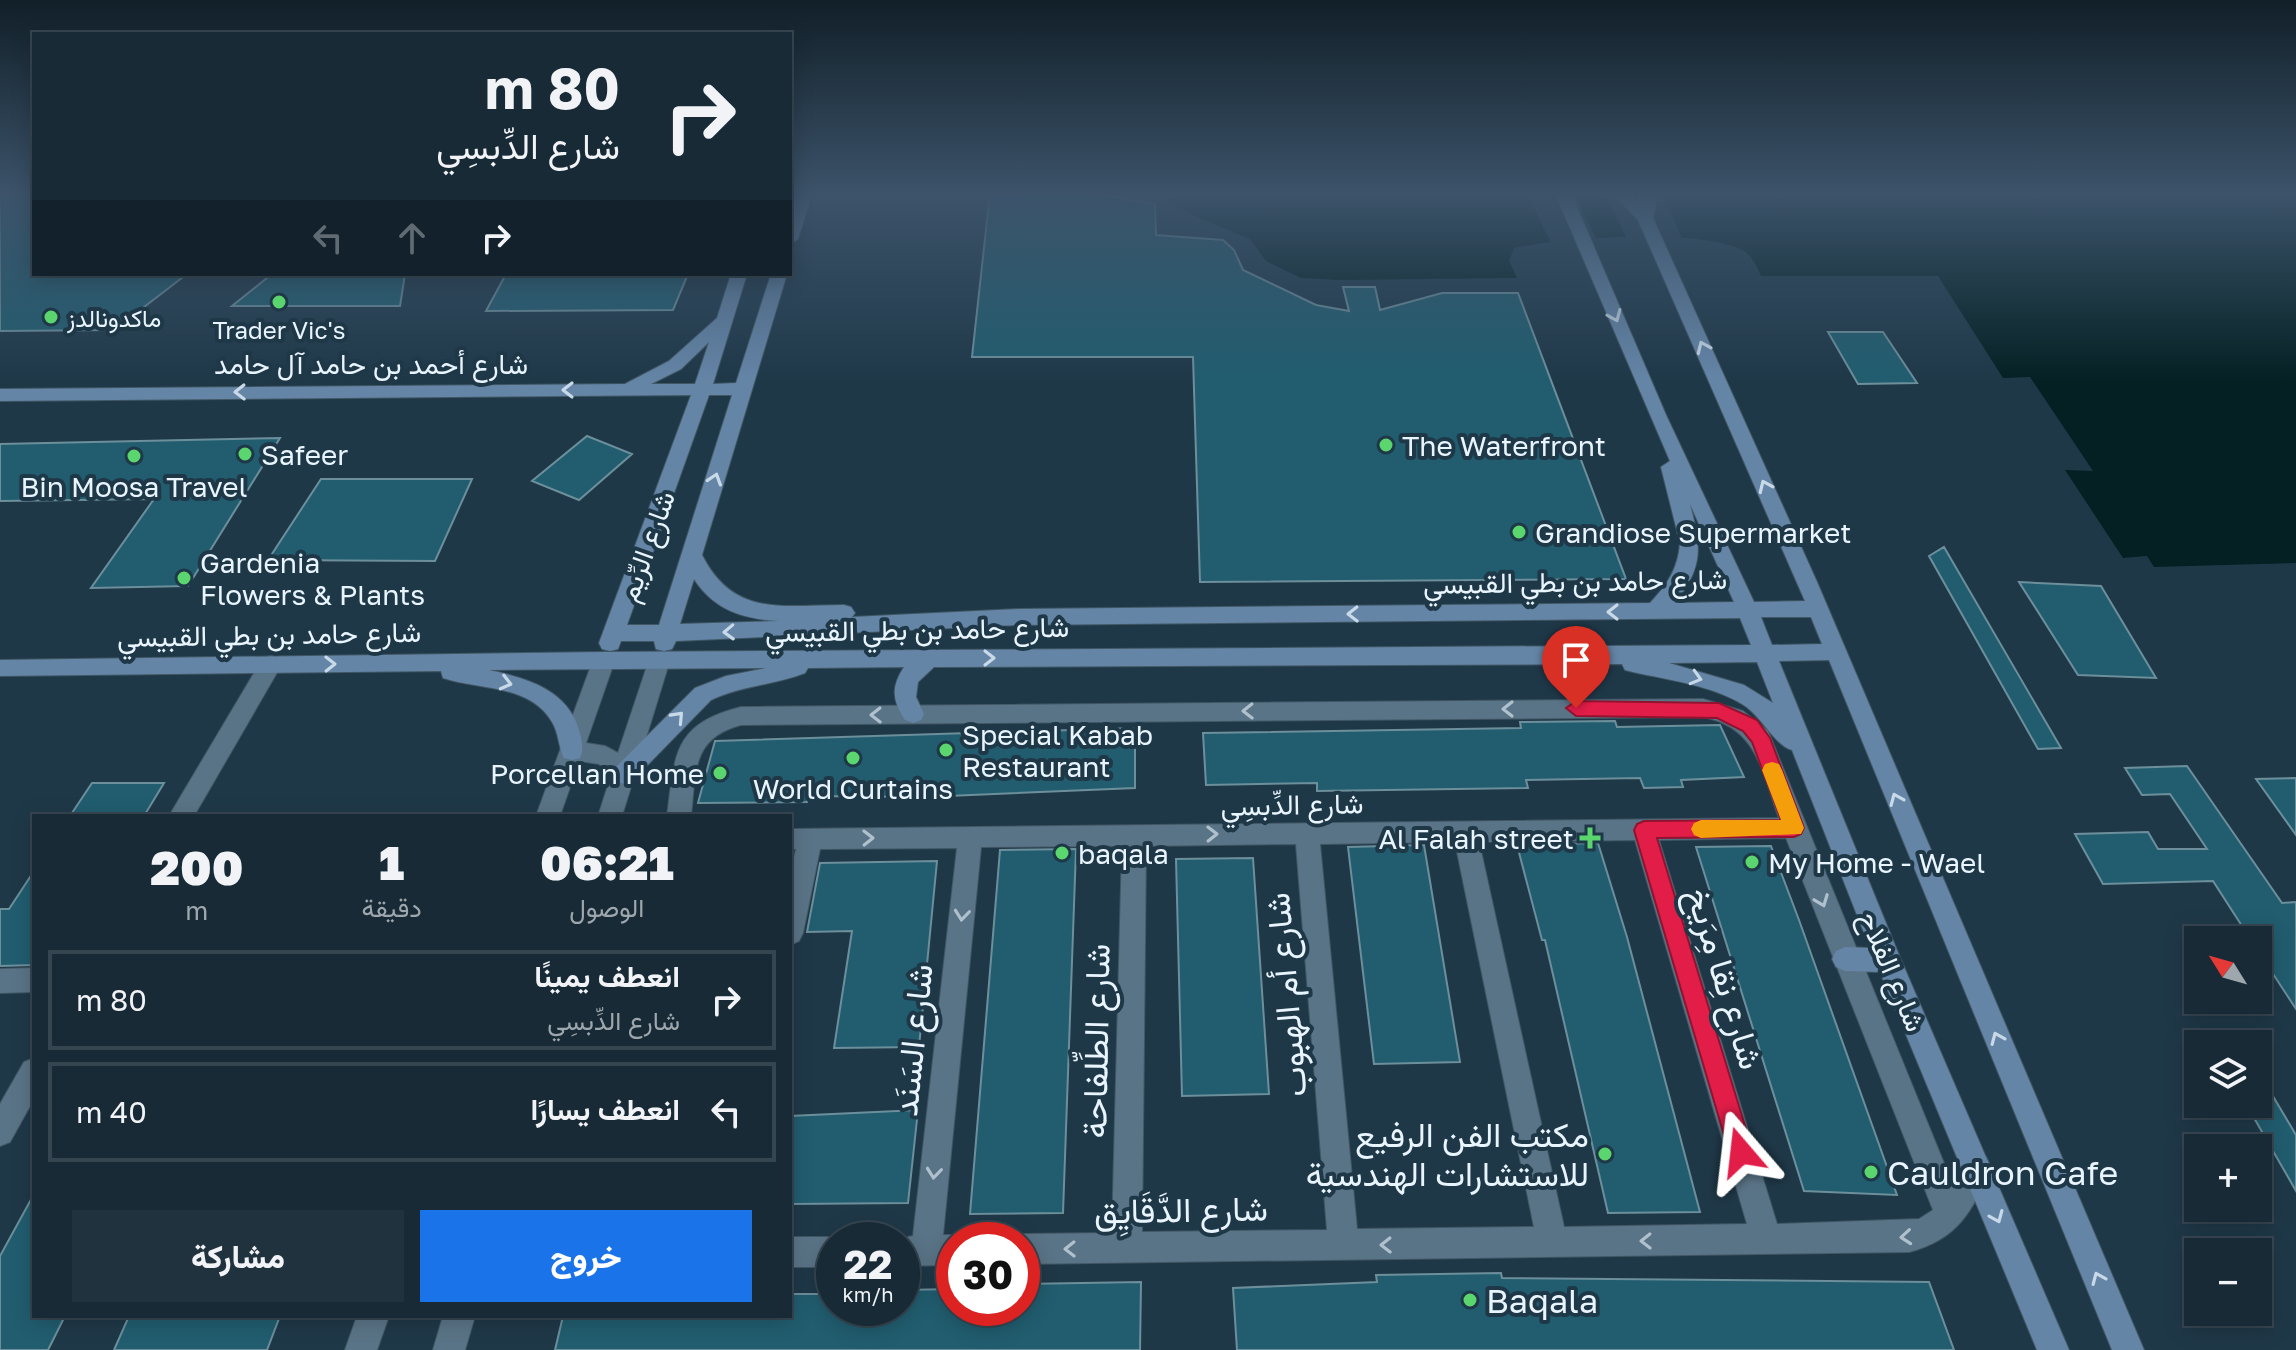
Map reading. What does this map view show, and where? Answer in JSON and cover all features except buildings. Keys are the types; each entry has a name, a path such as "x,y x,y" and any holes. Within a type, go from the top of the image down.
{"main road":[{"path":"1590,256 1657,415 1690,543 1686,573 1655,611"},
{"path":"1662,256 1818,609 2128,1350"},
{"name":"شارع الرِّيم","path":"604,660 702,390 738,276"},
{"name":"شارع الرِّيم","path":"659,660 778,276"},
{"path":"623,390 675,365 727,315"},
{"name":"شارع أحمد بن حامد آل حامد","path":"0,395 743,389"},
{"name":"شارع الفلاح","path":"1657,415 1730,567 1888,960 2053,1350"},
{"path":"691,554 703,577 730,603 764,611 1020,617"},
{"name":"شارع حامد بن بطي القبيسي","path":"614,633 1020,617 1818,609"},
{"name":"شارع حامد بن بطي القبيسي","path":"0,668 604,660 1593,656 1835,652"},
{"path":"1593,656 1696,677 1746,697 1763,706 1805,757"},
{"path":"913,714 904,698 907,679 922,663 932,658"},
{"path":"624,774 703,694 729,683 787,672 806,661"},
{"path":"402,663 511,683 535,691 558,710 566,722 572,751"},
{"path":"1845,959 1888,960"}],"street":[{"name":"شارع الرِّيم","path":"549,814 604,660"},
{"name":"شارع الرِّيم","path":"611,814 659,660"},
{"path":"182,814 271,664"},
{"path":"679,814 687,753 695,737 708,725 741,716 1703,708 1735,717 1750,726 1760,738 1845,959 1950,1215"},
{"path":"572,751 605,755 624,774"},
{"name":"شارع الدِّبسِي","path":"800,839 1794,828"},
{"name":"شارع نِقا مِرَيخ","path":"1644,830 1767,1240"},
{"path":"1465,832 1552,1242"},
{"name":"شارع أم الهبوب","path":"1307,834 1343,1245"},
{"name":"شارع الطِّلفاحة","path":"1127,1248 1134,835"},
{"name":"شارع السَنَد","path":"927,1251 970,837"},
{"path":"792,914 800,839"},
{"path":"0,981 32,980"},
{"path":"0,1132 32,1076"},
{"name":"شارع الدَّقَايِق","path":"1040,1249 1909,1237 1926,1234 1940,1226 1950,1215 1976,1167"},
{"path":"792,1252 816,1252"},
{"path":"449,1350 458,1318"}],"shaded area":[{"path":"1262,256 1511,256 1509,261 1517,278 1301,278 1266,261"},
{"path":"1749,256 2296,256 2296,563 2154,567 2147,556 2123,558 2065,470 2093,471 2030,377 2003,378 1938,276 1761,276"}],"slow traffic":[{"path":"1701,829 1794,828 1772,770"}],"place":[{"name":"Trader Vic's","path":"279,302"},
{"name":"ماكدونالدز","path":"51,317"},
{"name":"The Waterfront","path":"1386,445"},
{"name":"Safeer","path":"245,454"},
{"name":"Bin Moosa Travel","path":"134,456"},
{"name":"Grandiose Supermarket","path":"1519,532"},
{"name":"Gardenia Flowers & Plants","path":"184,578"},
{"name":"Special Kabab Restaurant","path":"946,750"},
{"name":"World Curtains","path":"853,758"},
{"name":"Porcellan Home","path":"720,773"},
{"name":"Al Falah street","path":"1590,838"},
{"name":"baqala","path":"1062,853"},
{"name":"My Home - Wael","path":"1752,862"},
{"name":"مكتب الفن الرفيع للاستشارات الهندسية","path":"1605,1154"},
{"name":"Cauldron Cafe","path":"1871,1172"},
{"name":"Baqala","path":"1470,1300"}],"route":[{"path":"1576,708 1703,708 1735,717 1750,726 1760,738 1794,828 1644,830 1741,1152"}]}
